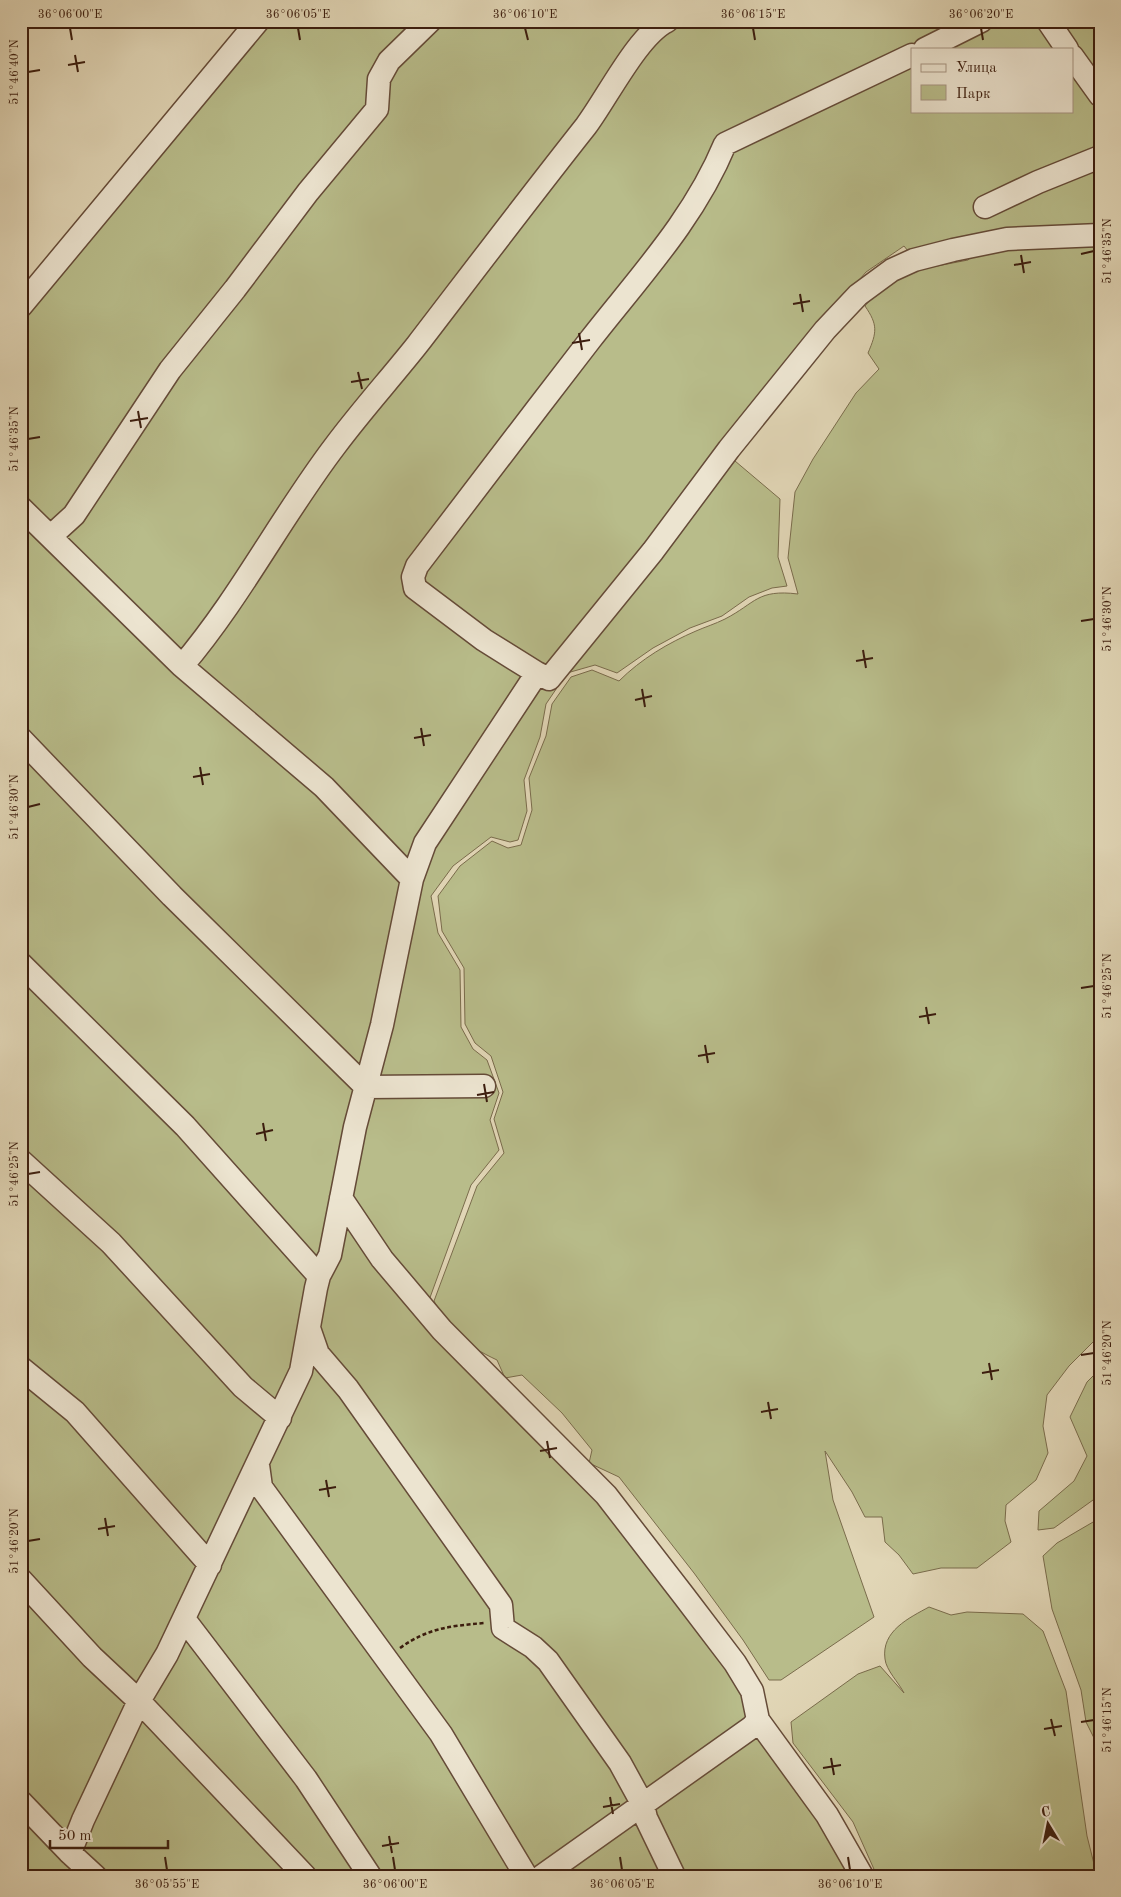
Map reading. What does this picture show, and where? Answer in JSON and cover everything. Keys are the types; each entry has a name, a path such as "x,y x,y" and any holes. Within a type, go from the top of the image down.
{"street":[{"path":"21,306 258,21"},
{"path":"51,536 74,514 170,370 235,290 308,192 377,109 379,79 389,61 430,21"},
{"path":"182,666 230,602 282,520 335,446 416,346 597,111 646,39 658,26 668,21"},
{"path":"927,48 981,21"},
{"path":"1048,21 1067,48"},
{"path":"911,55 725,144 712,174 667,246 592,338 417,566 413,577 415,588 484,640 549,679 653,551 729,449 825,330 858,295 892,270 914,260 952,250 1007,240 1100,235"},
{"path":"1074,59 1100,95"},
{"path":"985,207 1038,182 1100,157"},
{"path":"21,508 182,666 324,787 412,879"},
{"path":"70,1853 83,1820 139,1701 167,1654 301,1371 319,1276 330,1255 366,1087 382,1025 412,879 425,842 537,673"},
{"path":"21,739 172,896 366,1087 484,1086"},
{"path":"21,964 185,1126 319,1276"},
{"path":"21,1160 111,1243 243,1387 280,1418"},
{"path":"341,1198 382,1258 442,1330 606,1495 735,1663 752,1691 758,1720 827,1815 862,1876"},
{"path":"309,1327 318,1354 348,1389 501,1605 503,1628 533,1647 548,1661 620,1763 643,1805 646,1818 674,1876"},
{"path":"21,1368 75,1412 210,1565"},
{"path":"258,1465 261,1487 441,1734 526,1876"},
{"path":"21,1580 92,1657 139,1701 306,1876"},
{"path":"184,1619 306,1779 370,1876"},
{"path":"542,1876 724,1748 752,1727 758,1720"},
{"path":"21,1802 95,1876"}],"path":[{"path":"382,1654 398,1649 418,1635 449,1625 494,1622 503,1628"}],"green space":[{"path":"264,21 1100,21 1100,230 912,256 904,246 866,272 812,335 722,450 780,499 778,557 787,586 772,588 749,597 722,616 690,628 653,648 617,673 595,665 567,673 546,704 540,737 524,780 527,811 518,840 510,842 491,837 453,866 431,896 438,933 460,970 461,1027 473,1049 487,1060 499,1093 490,1120 499,1150 471,1185 424,1314 608,1505 736,1673 856,1876 21,1876 21,314"},
{"path":"1055,242 1100,248 1100,1335 1069,1366 1047,1395 1043,1426 1048,1453 1036,1480 1006,1505 1005,1521 1011,1542 977,1568 941,1568 913,1574 899,1555 885,1542 882,1517 865,1517 852,1492 825,1451 833,1500 874,1617 781,1680 769,1680 743,1640 694,1573 619,1477 589,1463 592,1450 562,1413 522,1375 505,1378 497,1360 476,1349 459,1336 446,1321 434,1301 477,1186 504,1153 494,1119 503,1092 491,1056 475,1043 465,1024 464,968 442,931 438,896 460,866 492,841 508,848 521,845 532,810 529,778 546,736 552,704 571,677 592,670 619,681 636,666 665,646 725,619 765,595 798,594 788,558 795,492 813,459 856,393 879,369 868,353 875,329 872,318 865,306 884,283 911,271 968,260 978,251"},
{"path":"1100,1369 1100,1495 1054,1528 1038,1530 1039,1511 1074,1481 1087,1456 1070,1417 1087,1382"},
{"path":"1100,1518 1100,1775 1096,1742 1086,1722 1081,1690 1052,1609 1043,1556 1057,1543"},
{"path":"929,1607 951,1615 967,1612 1023,1614 1043,1631 1066,1691 1087,1836 1097,1876 877,1876 853,1822 793,1743 791,1722 858,1674 880,1666 904,1693 886,1663 885,1649 887,1641 892,1633 905,1621"}]}
